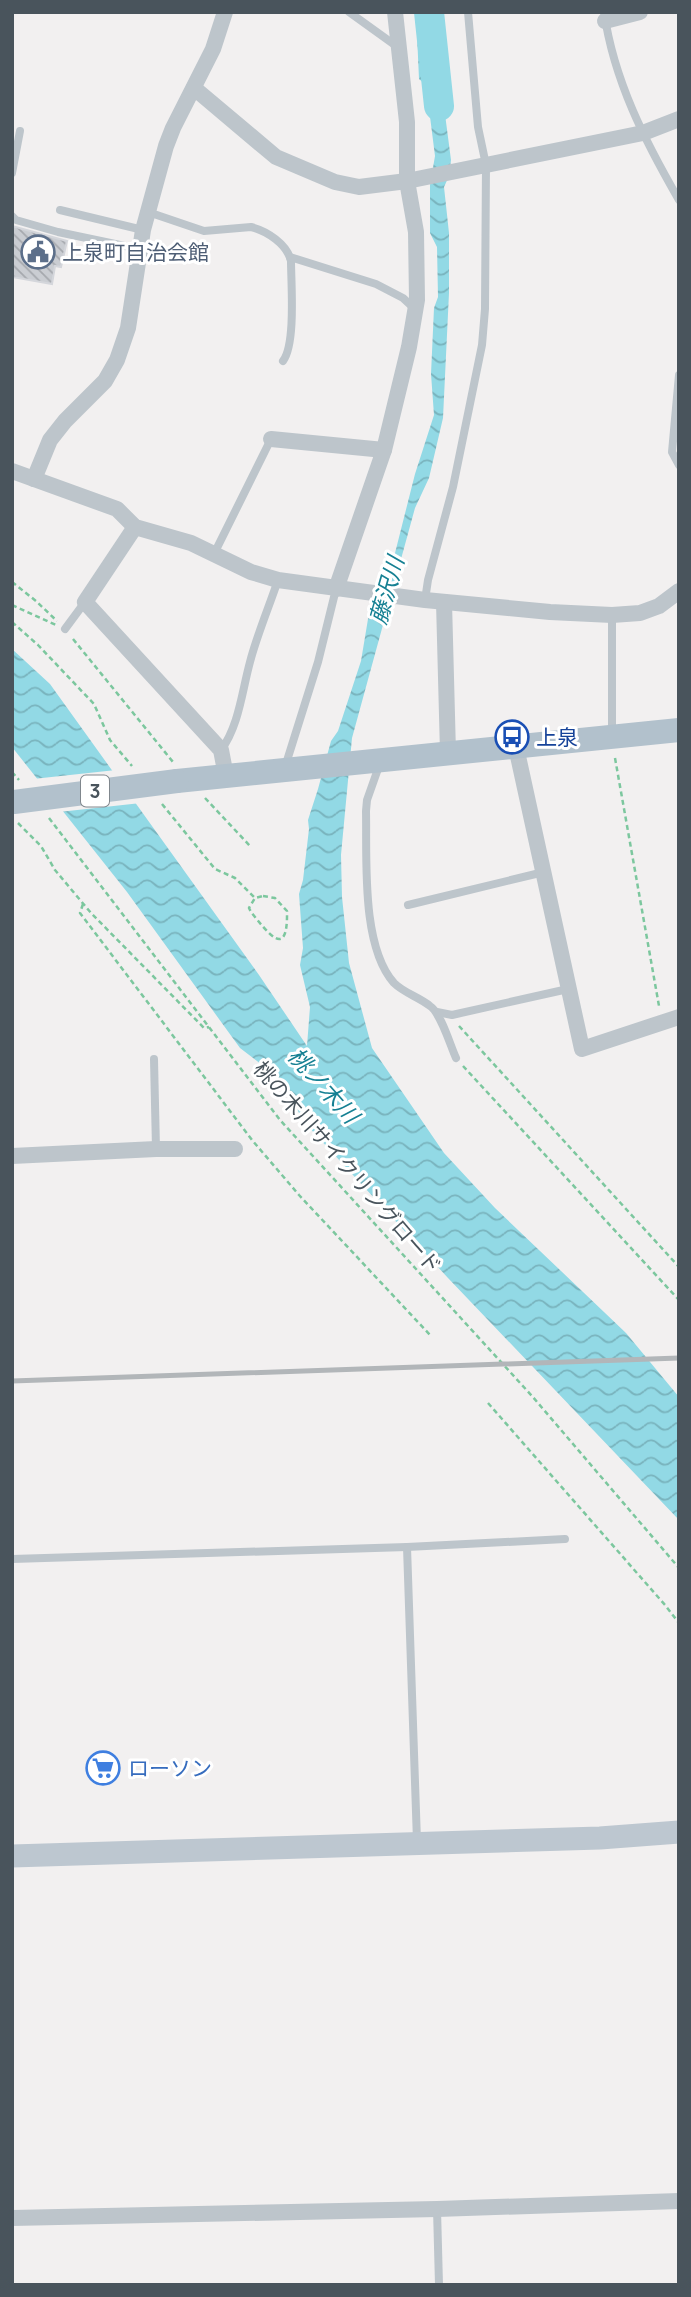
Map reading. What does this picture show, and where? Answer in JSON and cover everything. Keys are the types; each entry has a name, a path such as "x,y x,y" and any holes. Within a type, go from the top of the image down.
{"main road":[{"name":"3","path":"16,802 226,776 679,730"}],"street":[{"path":"34,478 50,440 105,381 117,360 128,327 143,230 173,128 213,49 225,12"},
{"path":"339,589 384,450 416,310 416,232 396,12"},
{"path":"605,17 640,12"},
{"path":"194,88 276,157 335,183 359,187 410,180 643,133 679,119"},
{"path":"271,439 384,450"},
{"path":"12,471 117,509 135,527 191,543 213,556 278,580 420,600 612,615 640,613 659,606 679,591"},
{"path":"135,527 82,607 221,750 226,776"},
{"path":"444,602 449,753"},
{"path":"516,747 582,1049 679,1017"},
{"path":"12,1156 156,1149 235,1149"},
{"path":"12,1856 600,1838 679,1832"},
{"path":"12,2218 679,2201"}],"lane":[{"path":"349,12 399,48"},
{"path":"420,600 453,487 482,345 485,309 481,166 468,12"},
{"path":"605,17 615,68 648,146 679,200"},
{"path":"12,173 20,131"},
{"path":"60,210 143,230"},
{"path":"148,212 204,231 246,226 259,229 283,246 290,257 290,331 288,351 283,361"},
{"path":"12,216 16,220 58,232 139,249"},
{"path":"290,257 376,284 403,298 416,310"},
{"path":"679,376 672,452 679,465"},
{"path":"213,556 271,439"},
{"path":"221,750 230,733 250,661 278,580"},
{"path":"288,770 339,589"},
{"path":"65,629 82,607"},
{"path":"612,615 612,737"},
{"path":"377,760 366,800 369,910 374,941 385,971 395,984 442,1013 452,1015 568,989"},
{"path":"408,905 544,872"},
{"path":"442,1013 456,1058"},
{"path":"154,1059 156,1149"},
{"path":"12,1559 407,1547 565,1539"},
{"path":"407,1547 417,1844"},
{"path":"437,2209 439,2285"}],"path":[{"path":"12,582 65,629 183,781 251,847"},
{"path":"12,605 65,629"},
{"path":"12,622 38,645 94,705 110,740 134,769"},
{"path":"612,737 662,1023"},
{"path":"12,772 16,802 55,870 83,904 204,1028 209,1027"},
{"path":"159,800 215,869 235,878 255,898 275,898 284,905 287,911 285,936 279,939 271,937 251,912 255,898"},
{"name":"桃の木川サイクリングロード","path":"45,813 280,1119 532,1396 679,1568"},
{"path":"83,904 80,913 252,1140 299,1195 431,1336"},
{"path":"442,1013 679,1267"},
{"path":"456,1058 679,1300"},
{"path":"488,1403 657,1594 679,1623"}],"water":[{"name":"桃ノ木川","path":"416,12 420,12 421,30 430,63 450,75 443,99 451,160 444,187 449,233 449,293 443,418 429,478 415,508 352,738 341,855 342,897 349,963 372,1048 444,1153 495,1208 626,1333 679,1397 679,1520 448,1278 305,1123 278,1077 240,1048 127,892 12,747 12,649 50,684 307,1046 310,1007 300,965 303,948 299,894 303,880 308,820 331,741 338,731 361,661 371,601 381,576 393,561 415,474 434,415 431,374 434,308 438,297 437,247 430,233 430,185 435,156 426,85 419,79"}],"pier":[{"path":"116,770 141,803 59,812 33,779"}],"building":[{"name":"上泉町自治会館","path":"12,226 67,241 61,267 55,266 52,284 12,277"}],"waterway":[{"name":"藤沢川","path":"429,12 439,106"}],"railway":[{"path":"12,1381 679,1358"}],"place":[{"name":"上泉町自治会館","path":"38,252"},
{"name":"上泉","path":"512,737"},
{"name":"ローソン","path":"103,1768"}]}
